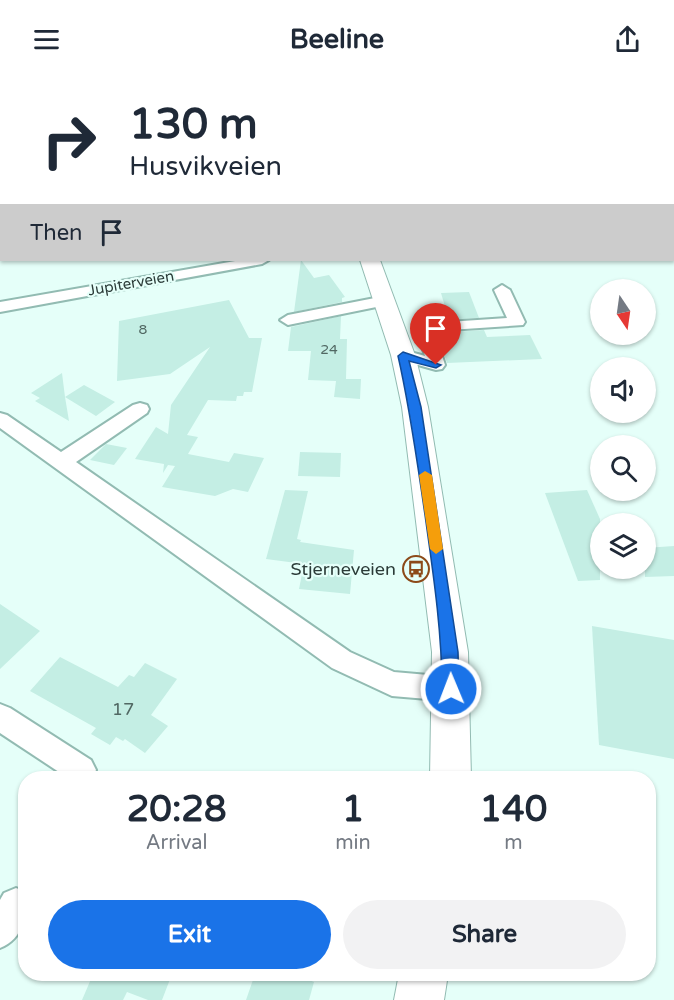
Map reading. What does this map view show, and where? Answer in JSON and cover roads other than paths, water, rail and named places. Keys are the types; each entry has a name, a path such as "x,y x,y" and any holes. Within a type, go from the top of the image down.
{"main road":[{"path":"370,261 403,356 415,407 450,652 451,771"},
{"path":"419,1000 423,981"}],"street":[{"name":"Jupiterveien","path":"0,307 256,261"},
{"path":"403,356 436,365 424,327 517,322 502,290"},
{"path":"288,320 385,301"},
{"path":"60,462 140,409"},
{"path":"0,419 341,660 393,684 451,689"},
{"path":"0,717 81,770"}],"place":[{"name":"Stjerneveien","path":"416,569"}]}
